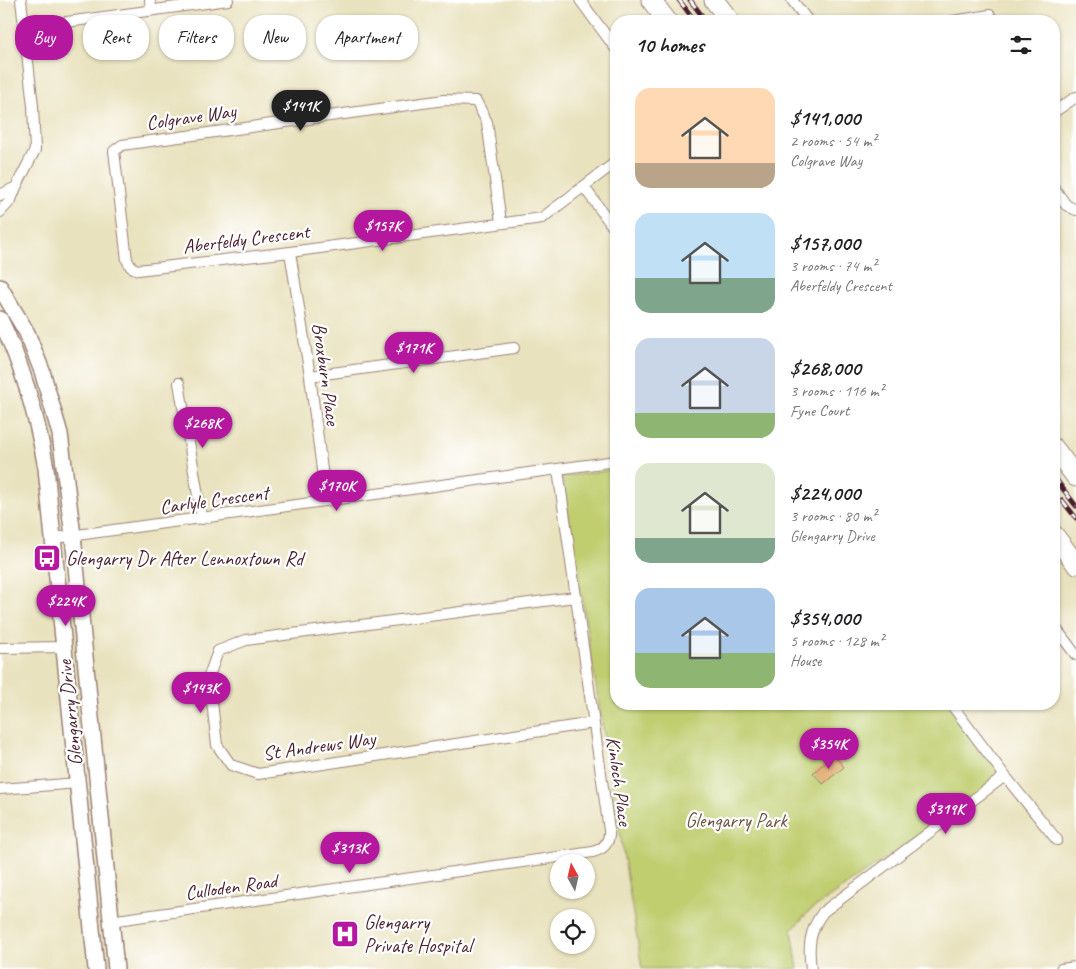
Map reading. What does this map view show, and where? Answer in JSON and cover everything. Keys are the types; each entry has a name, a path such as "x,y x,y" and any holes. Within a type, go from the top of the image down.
{"highway":[{"path":"651,0 662,15"},
{"path":"714,0 725,15"},
{"path":"1060,456 1076,476"},
{"path":"1060,543 1076,564"}],"main road":[{"name":"Glengarry Drive","path":"0,287 27,333 53,405 66,476 116,969"},
{"name":"Glengarry Drive","path":"0,319 22,373 36,416 46,468 55,538 96,969"}],"street":[{"path":"21,0 22,15"},
{"path":"73,19 151,5 228,0"},
{"path":"580,0 610,41"},
{"path":"792,0 803,15"},
{"path":"0,212 11,200 36,150 27,60"},
{"path":"1060,108 1076,96"},
{"name":"Colgrave Way","path":"131,267 127,260 114,151 122,145 444,100 476,101 486,122 501,222"},
{"name":"Aberfeldy Crescent","path":"131,267 138,270 290,252 501,222 542,218 610,167"},
{"path":"0,195 16,187"},
{"path":"584,187 610,223"},
{"path":"1060,196 1066,205 1076,210"},
{"name":"Broxburn Place","path":"290,252 310,376 326,501"},
{"path":"310,376 514,348"},
{"path":"179,383 202,519"},
{"name":"Carlyle Crescent","path":"55,538 610,462"},
{"name":"Kinloch Place","path":"558,470 609,835 606,845 593,852"},
{"name":"St Andrews Way","path":"576,596 246,640 218,651 209,676 218,746 231,765 258,774 593,724"},
{"path":"1060,634 1076,655"},
{"path":"0,648 65,647"},
{"path":"956,710 1005,776 1057,840"},
{"path":"811,969 809,942 811,931 823,912 1005,776"},
{"path":"0,789 79,783"},
{"name":"Culloden Road","path":"110,921 593,852"},
{"path":"1061,969 1076,967"}],"green space":[{"name":"Glengarry Park","path":"610,470 610,710 953,710 1005,776 808,912 792,930 798,969 642,969 562,477"}],"building":[{"path":"834,755 844,767 823,784 813,773"}],"railway":[{"path":"679,0 690,15"},
{"path":"690,0 701,15"},
{"path":"1060,485 1076,506"},
{"path":"1062,500 1076,518"}],"place":[{"name":"Glengarry Dr After Lennoxtown Rd","path":"47,558"},
{"name":"Glengarry Private Hospital","path":"345,934"}]}
